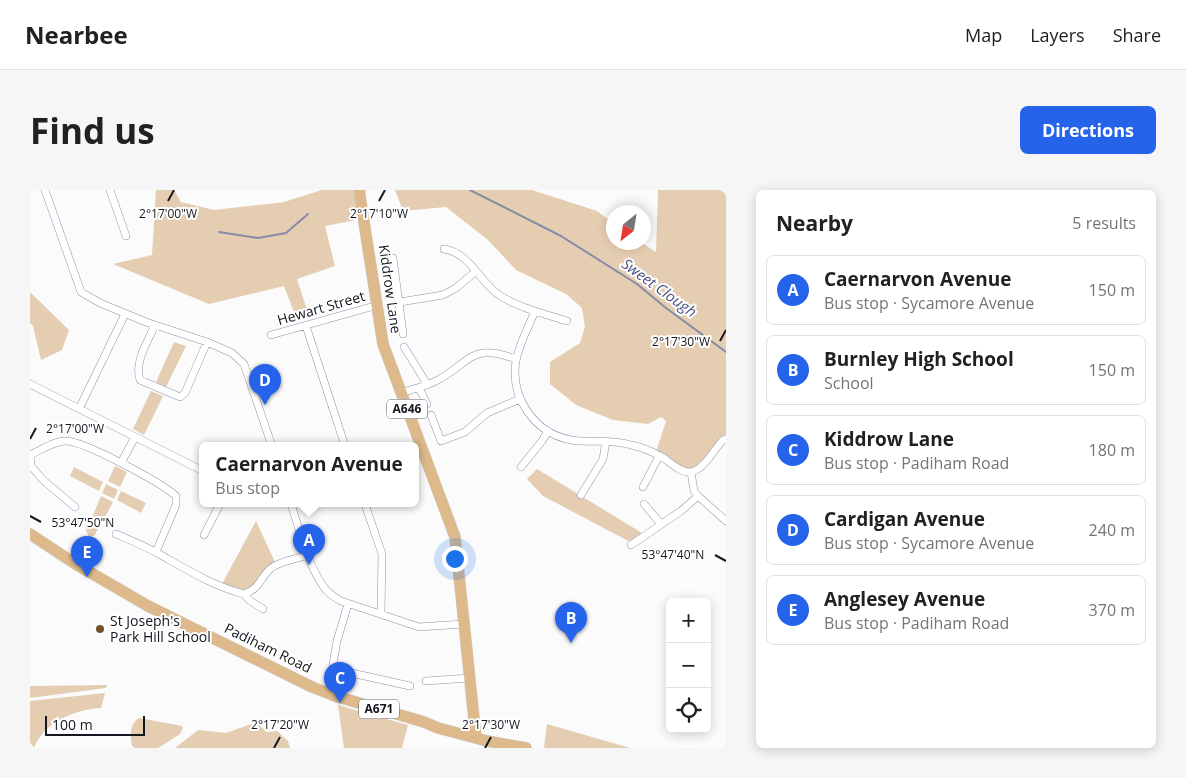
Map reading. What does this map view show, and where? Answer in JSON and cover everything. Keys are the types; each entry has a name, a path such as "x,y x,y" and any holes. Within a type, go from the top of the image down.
{"main road":[{"name":"Kiddrow Lane","path":"359,190 378,305 382,344 455,537 475,734"},
{"name":"Padiham Road","path":"30,534 74,563 148,606 285,675 335,696 424,722 439,722 526,748"},
{"name":"Padiham Road","path":"475,734 534,748"}],"street":[{"path":"45,190 81,292 125,314 207,342 232,353 244,364 271,442"},
{"path":"110,190 126,236"},
{"path":"444,249 463,256 475,272 499,294 535,311 567,321"},
{"path":"393,258 403,334"},
{"path":"400,302 443,295 456,288 475,272"},
{"name":"Hewart Street","path":"271,335 378,305"},
{"path":"535,311 516,359 515,375 520,399 534,420 548,432 573,440 606,441 632,445 660,456 681,469 691,472 702,465 724,439"},
{"path":"79,409 125,314"},
{"path":"155,325 139,362 138,375 140,380 172,395 180,397 185,393 207,342"},
{"path":"306,326 344,442"},
{"path":"404,347 427,384"},
{"path":"401,393 419,388 443,377 472,356 482,353 493,352 516,359"},
{"path":"30,384 199,469"},
{"path":"419,388 427,404"},
{"path":"431,415 441,441 465,432 487,413 520,399"},
{"path":"521,467 548,432"},
{"path":"121,463 134,437"},
{"path":"75,507 42,480 31,466 30,455 65,441 79,444 121,463 169,489 176,496 176,505 156,552"},
{"path":"581,495 603,459 606,441"},
{"path":"643,487 660,456"},
{"path":"691,472 694,490 698,496 726,521"},
{"path":"631,545 681,511 698,496"},
{"path":"644,504 661,524"},
{"path":"204,535 218,507"},
{"path":"292,507 308,555 323,587 331,595 348,604 419,627 463,624"},
{"path":"365,507 382,554 381,614"},
{"path":"116,534 156,552 201,578 244,594 249,600 263,609"},
{"path":"244,594 257,587 275,566 308,555"},
{"name":"Padiham Road","path":"348,604 337,641 333,664 338,670 410,686"},
{"path":"426,681 468,678"}],"shaded area":[{"path":"156,190 174,190 181,202 214,210 284,202 322,190 366,190 356,220 325,226 335,266 297,279 309,316 297,320 284,286 209,304 113,264 152,255"},
{"path":"395,190 532,190 597,211 606,218 606,250 651,249 656,252 658,190 726,190 726,434 702,465 691,472 656,452 666,421 661,417 648,424 613,420 576,405 550,384 550,362 580,343 585,327 582,308 566,294 516,270 488,240 446,207 403,211"},
{"path":"30,292 69,330 62,350 41,360 33,326 30,323"},
{"path":"174,342 186,346 166,387 156,382"},
{"path":"151,391 163,396 144,435 133,429"},
{"path":"115,466 127,472 120,487 108,481"},
{"path":"74,467 103,482 99,491 70,476"},
{"path":"537,469 642,533 632,543 543,496 527,479"},
{"path":"106,484 118,490 114,499 102,493"},
{"path":"121,491 146,503 141,513 117,500"},
{"path":"101,496 113,502 101,525 91,520"},
{"path":"256,521 275,562 256,585 243,590 222,584"},
{"path":"89,522 99,527 95,535 89,537 86,530"},
{"path":"107,685 106,688 30,698 30,686"},
{"path":"105,693 101,708 71,714 53,724 45,731 34,748 30,748 30,701"},
{"path":"338,705 408,725 402,748 344,748"},
{"path":"139,718 182,726 183,728 180,734 158,748 135,748 132,746 131,731 133,724"},
{"path":"257,722 266,732 277,731 288,741 290,748 175,748 198,730 226,733"},
{"path":"547,724 630,748 544,748"}],"waterway":[{"name":"Sweet Clough","path":"470,190 561,236 637,284 726,352"},
{"name":"Sweet Clough","path":"219,232 258,238 286,233 308,214"}],"place":[{"name":"Cardigan Avenue","path":"265,405"},
{"name":"Caernarvon Avenue","path":"309,565"},
{"name":"Anglesey Avenue","path":"87,577"},
{"name":"St Joseph's Park Hill School","path":"100,629"},
{"name":"Burnley High School","path":"571,643"},
{"name":"Kiddrow Lane","path":"340,703"}]}
